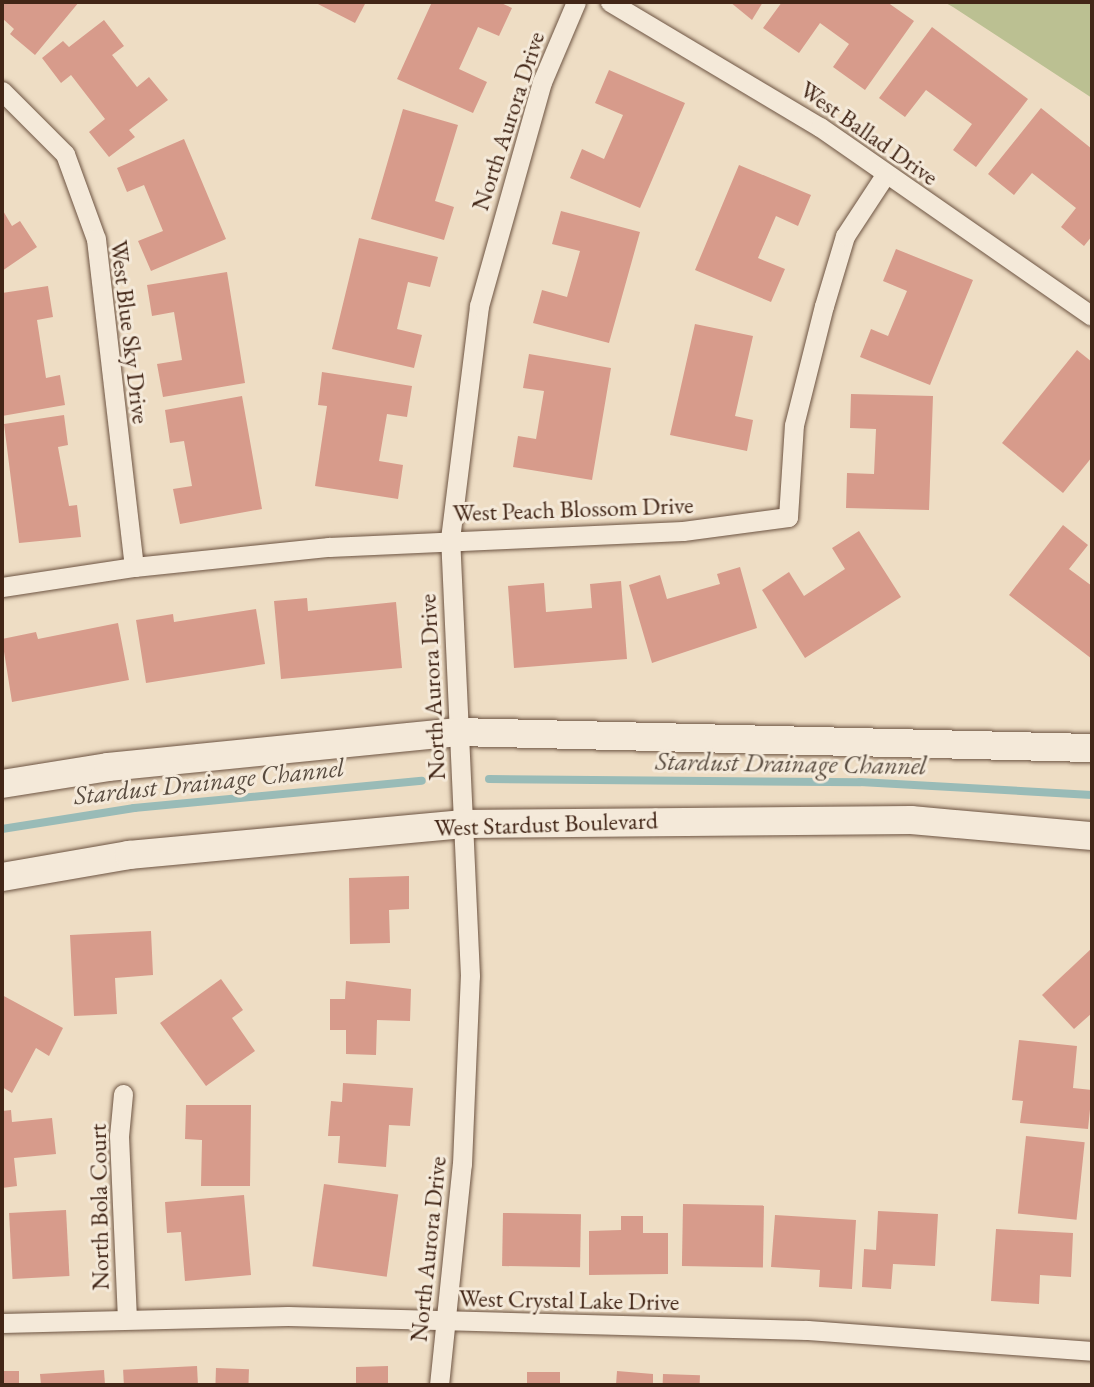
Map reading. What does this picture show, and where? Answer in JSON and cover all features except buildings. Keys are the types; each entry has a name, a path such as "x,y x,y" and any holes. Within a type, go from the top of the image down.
{"street":[{"name":"North Aurora Drive","path":"439,1385 461,1164 470,976 450,538 479,306 542,82 576,2"},
{"name":"West Ballad Drive","path":"610,2 752,84 1092,316"},
{"name":"West Blue Sky Drive","path":"2,92 65,154 96,239 134,567"},
{"name":"West Peach Blossom Drive","path":"2,587 134,567 450,538 683,531 788,517 794,425 827,294 845,236 885,175"},
{"path":"2,784 122,766 459,745 1092,748"},
{"name":"West Stardust Boulevard","path":"2,877 129,855 461,814 911,820 1092,835"},
{"name":"North Bola Court","path":"123,1094 119,1136 127,1318"},
{"name":"West Crystal Lake Drive","path":"2,1323 288,1316 807,1330 978,1347 1092,1351"}],"green space":[{"path":"944,2 1092,2 1092,98 953,7"}],"waterway":[{"name":"Stardust Drainage Channel","path":"489,779 860,782 1092,795"},
{"name":"Stardust Drainage Channel","path":"2,829 134,808 422,781"}]}
